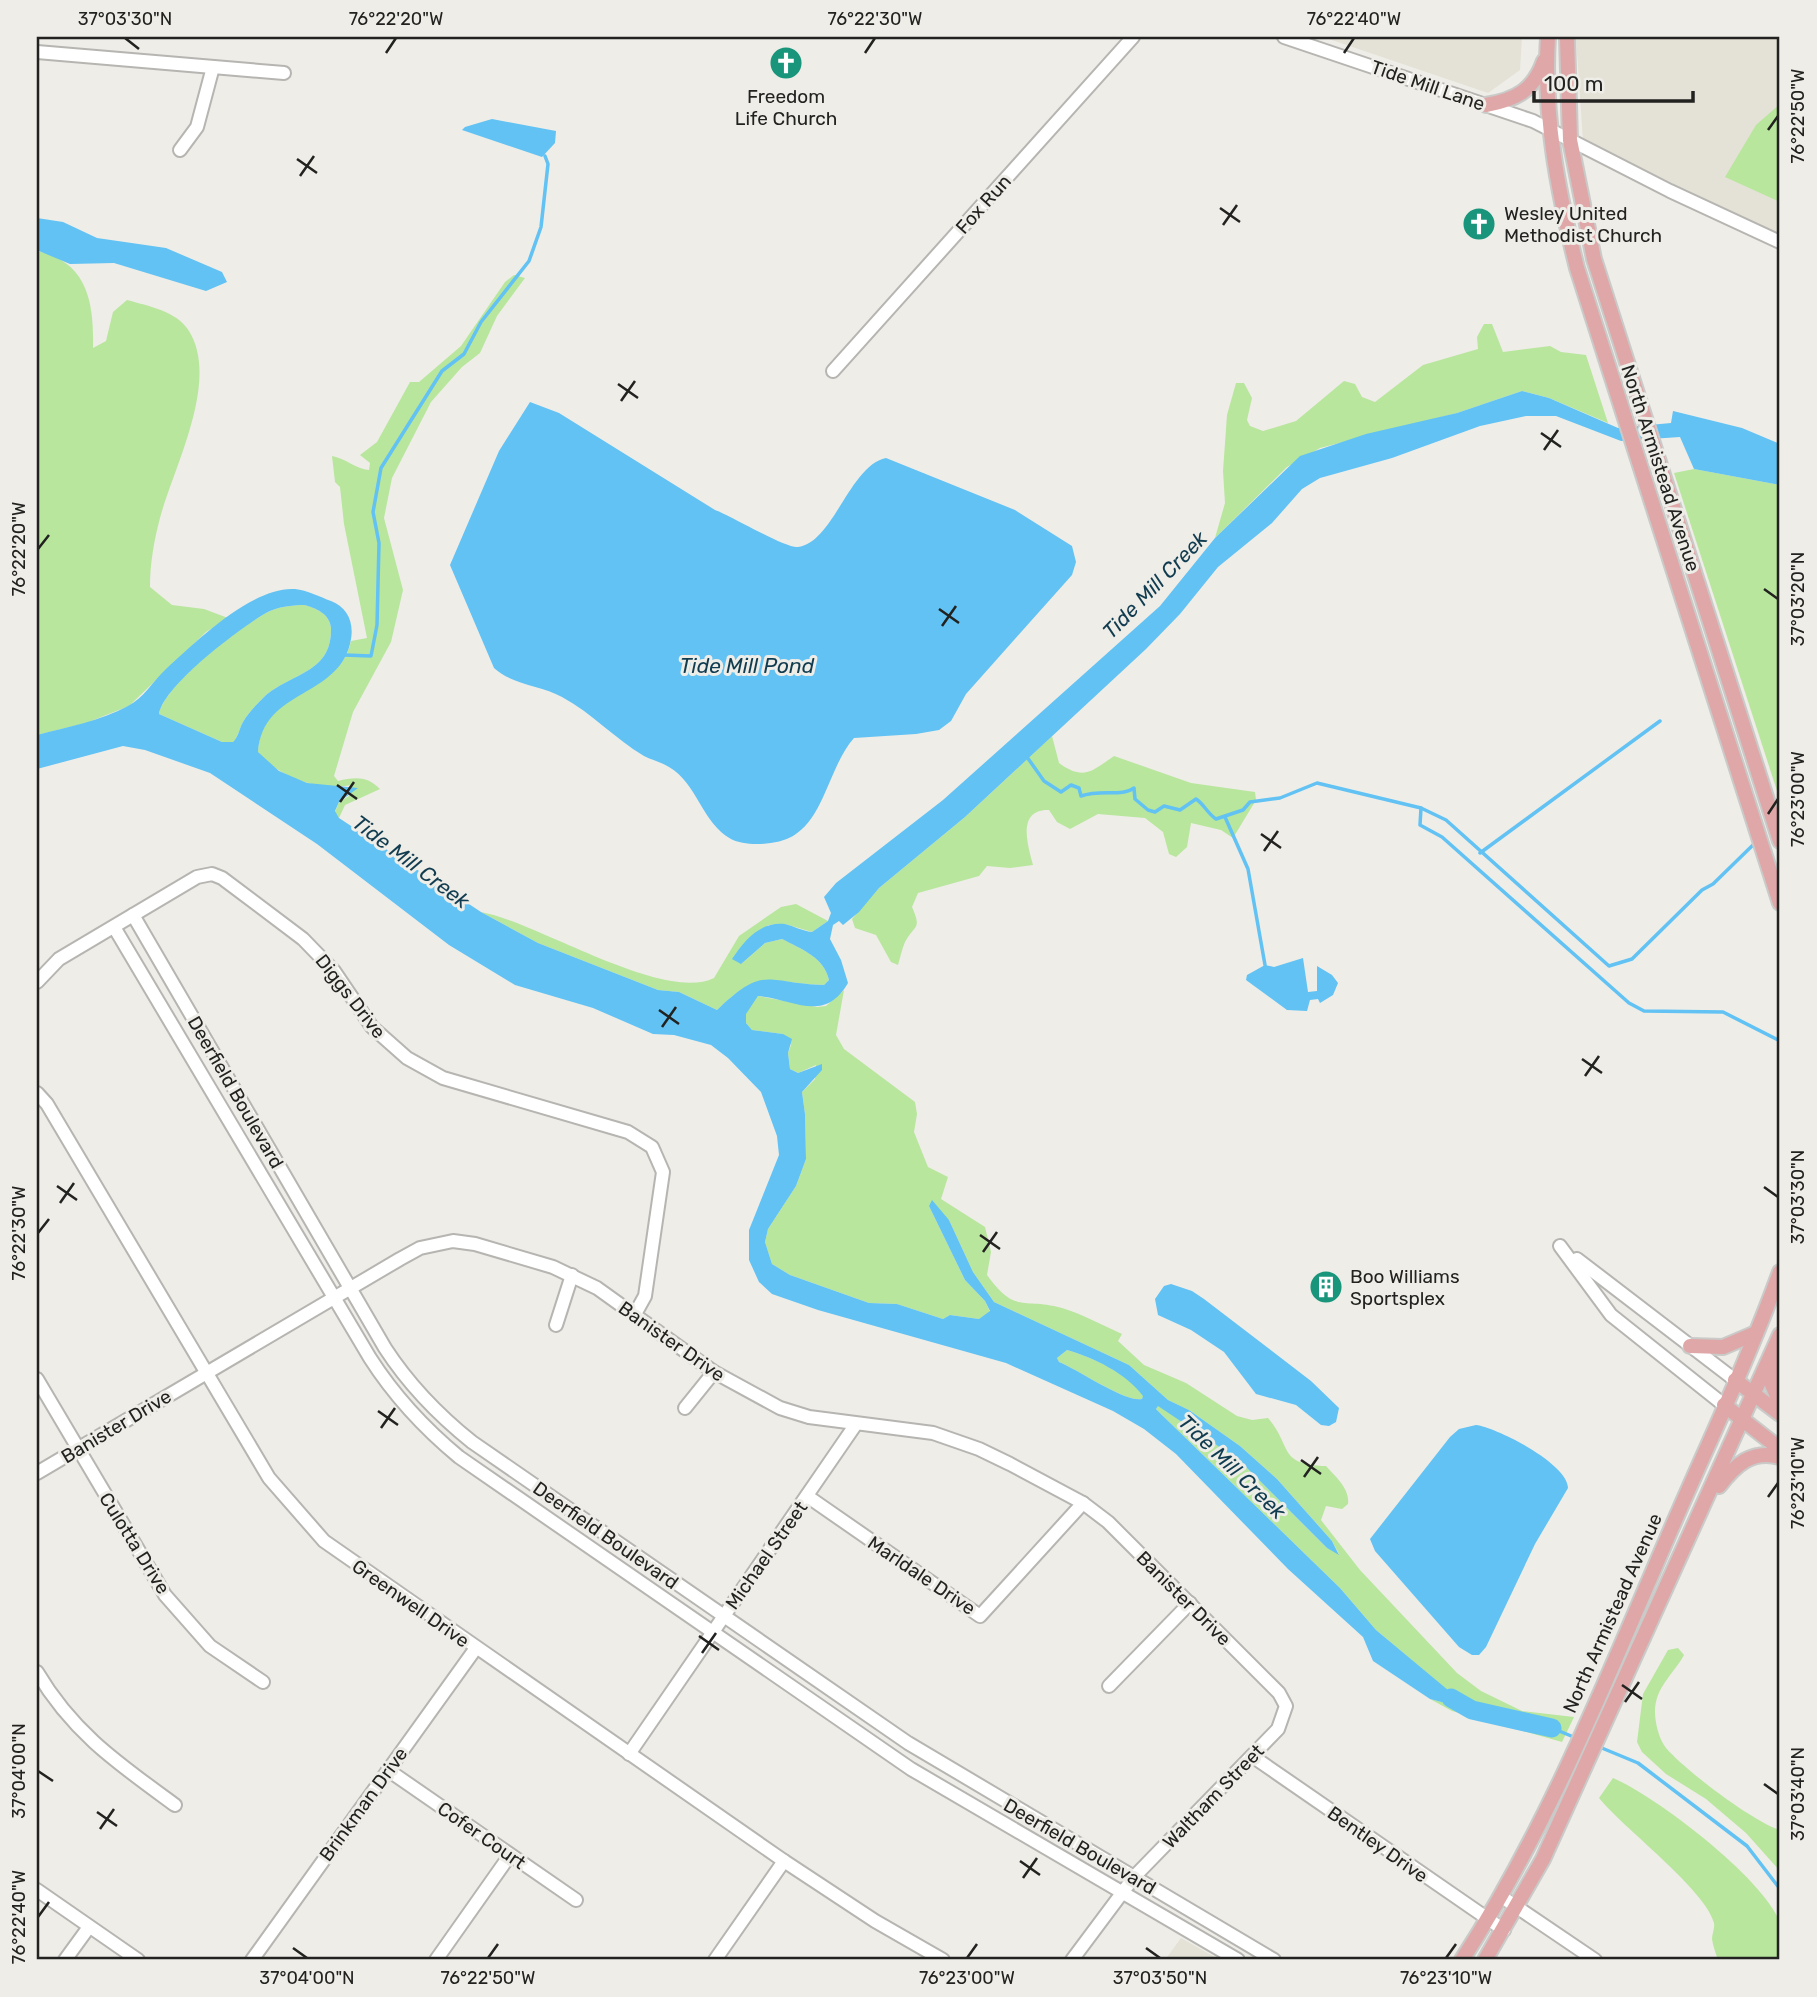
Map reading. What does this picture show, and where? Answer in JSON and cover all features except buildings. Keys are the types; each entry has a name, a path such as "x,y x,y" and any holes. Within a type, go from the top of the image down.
{"main road":[{"name":"North Armistead Avenue","path":"1548,37 1550,129 1563,213 1577,268 1780,903"},
{"name":"North Armistead Avenue","path":"1567,37 1570,140 1594,260 1780,841"},
{"path":"1486,105 1504,102 1525,92 1539,75 1547,53"},
{"name":"North Armistead Avenue","path":"1462,1960 1502,1897 1575,1744 1756,1333 1780,1272"},
{"path":"1690,1346 1723,1347 1756,1333"},
{"name":"North Armistead Avenue","path":"1485,1960 1544,1859 1780,1335"},
{"path":"1780,1346 1771,1381 1780,1403"},
{"path":"1735,1380 1780,1413"},
{"path":"1724,1405 1780,1449"},
{"path":"1705,1503 1727,1474 1743,1460 1759,1455 1780,1457"}],"street":[{"name":"Fox Run","path":"833,371 1133,37"},
{"name":"Tide Mill Lane","path":"1284,37 1550,129 1780,242"},
{"path":"37,52 284,73"},
{"path":"180,150 197,127 213,67"},
{"name":"Diggs Drive","path":"37,982 59,960 197,877 212,874 222,878 303,939 334,971 372,1027 416,1063 443,1078 628,1132 652,1147 660,1160 663,1186 645,1296 635,1314"},
{"name":"Deerfield Boulevard","path":"133,915 402,1373 444,1420 471,1442 947,1768 1274,1960"},
{"name":"Deerfield Boulevard","path":"114,927 333,1299 388,1386 433,1436 470,1465 911,1769 1238,1960"},
{"name":"Greenwell Drive","path":"37,1093 47,1104 269,1478 301,1517 349,1560 784,1861 875,1921 943,1960"},
{"name":"Banister Drive","path":"37,1473 420,1248 453,1241 475,1244 572,1275 635,1314 714,1372 780,1408 809,1418 933,1433 954,1439 1054,1485 1108,1522 1279,1693"},
{"path":"1724,1405 1611,1315 1560,1246 1735,1380"},
{"path":"556,1325 572,1275"},
{"path":"685,1409 714,1372"},
{"name":"Culotta Drive","path":"37,1379 165,1595 211,1646 263,1682"},
{"name":"Michael Street","path":"629,1754 856,1424"},
{"name":"Marldale Drive","path":"807,1496 980,1616 1083,1503"},
{"path":"1109,1686 1190,1604"},
{"name":"Brinkman Drive","path":"252,1960 476,1648"},
{"path":"37,1672 68,1719 94,1745 175,1805"},
{"name":"Waltham Street","path":"1072,1960 1134,1877 1278,1729 1286,1706 1279,1693"},
{"name":"Bentley Drive","path":"1252,1756 1504,1930"},
{"name":"Cofer Court","path":"388,1770 576,1900"},
{"path":"436,1960 510,1855"},
{"path":"715,1960 784,1861"},
{"path":"37,1890 138,1960"},
{"path":"1502,1897 1595,1960"},
{"path":"65,1960 89,1927"}],"shaded area":[{"path":"1323,37 1522,37 1520,70 1488,93"},
{"path":"1576,37 1780,37 1780,235 1583,141"},
{"path":"1181,1938 1220,1960 1165,1960"}],"green space":[{"path":"1780,104 1780,202 1725,177 1756,125"},
{"path":"37,251 54,256 67,264 84,287 92,315 93,348 106,341 113,312 127,300 170,314 189,331 197,351 200,374 197,398 184,449 158,527 150,587 172,605 204,609 228,618 206,632 129,706 86,723 37,735"},
{"path":"514,275 525,278 497,316 480,353 462,367 431,402 392,478 384,518 403,590 391,642 353,712 334,776 338,781 355,778 365,780 380,789 345,805 339,818 335,812 339,802 349,796 351,785 326,786 300,780 276,769 258,752 263,731 273,716 332,673 344,659 351,641 367,638 332,456 369,470 370,463 360,455 377,442 410,382 419,382 461,346 505,282"},
{"path":"1484,324 1492,324 1503,352 1550,346 1561,352 1586,355 1608,423 1549,398 1522,391 1457,413 1320,448 1287,467 1215,538 1225,503 1223,471 1227,415 1236,383 1244,383 1252,398 1247,420 1250,426 1263,431 1296,421 1344,381 1355,384 1362,397 1375,402 1423,365 1478,349 1477,337"},
{"path":"1694,469 1780,485 1780,800 1674,473"},
{"path":"304,605 322,612 330,623 330,643 325,655 308,670 264,697 245,719 233,742 222,742 159,714 164,701 189,672 239,631 270,611"},
{"path":"1052,736 1059,763 1075,772 1094,770 1114,756 1191,783 1255,792 1256,800 1233,838 1221,830 1191,823 1187,847 1176,857 1169,854 1163,832 1145,818 1098,814 1070,829 1057,822 1049,810 1039,811 1028,822 1027,830 1033,865 1010,868 987,866 979,876 918,893 912,907 917,920 916,926 905,942 898,965 891,962 876,935 855,928 852,919 879,888 965,817"},
{"path":"796,904 828,921 812,932 785,924 768,925 741,964 765,943 782,939 817,960 829,980 824,985 778,981 756,983 732,996 717,1010 679,992 658,990 538,943 481,912 534,930 633,971 664,980 692,983 714,978 739,936 781,907"},
{"path":"844,990 836,1035 844,1049 915,1102 917,1114 914,1132 928,1167 948,1177 941,1199 985,1227 991,1252 987,1275 997,1287 1013,1300 1062,1308 1122,1334 1118,1341 1144,1365 1186,1383 1237,1416 1252,1420 1268,1418 1293,1458 1310,1465 1326,1466 1345,1488 1348,1504 1342,1509 1326,1506 1321,1520 1360,1570 1457,1673 1481,1691 1522,1711 1574,1717 1562,1742 1452,1711 1430,1699 1470,1709 1376,1630 1340,1588 1156,1409 1158,1405 1239,1460 1327,1548 1339,1554 1332,1541 1277,1479 1240,1446 1189,1410 1168,1400 1129,1365 994,1302 973,1272 949,1220 929,1206 965,1280 985,1301 990,1312 979,1319 950,1315 943,1319 897,1304 869,1303 790,1275 772,1264 765,1242 768,1229 796,1186 806,1159 802,1092 815,1079 816,1065 798,1073 790,1069 788,1053 791,1045 783,1034 752,1030 746,1023 745,1014 758,996 817,1007 826,1006"},
{"path":"1067,1350 1119,1373 1137,1387 1144,1395 1142,1399 1113,1391 1059,1362 1057,1358"},
{"path":"1678,1648 1684,1655 1661,1688 1656,1703 1656,1721 1661,1740 1675,1758 1703,1782 1753,1817 1780,1830 1780,1871 1746,1833 1706,1799 1666,1774 1642,1752 1637,1742 1643,1694 1668,1650"},
{"path":"1613,1778 1680,1820 1753,1883 1780,1922 1780,1960 1718,1960 1712,1939 1714,1923 1708,1909 1680,1877 1599,1798"}],"water":[{"path":"492,119 556,131 555,143 542,157 462,130"},
{"path":"37,218 63,222 97,238 166,248 222,272 227,282 206,291 114,263 70,264 39,251"},
{"path":"1522,391 1549,398 1618,428 1671,423 1673,411 1742,428 1780,444 1780,485 1694,469 1680,437 1621,441 1556,416 1526,416 1480,426 1392,458 1320,478 1302,489 1272,523 1218,567 1180,614 1146,649 965,817 879,888 859,912 843,925 839,921 833,925 830,939 841,960 848,983 839,995 829,1003 818,1006 758,996 746,1014 746,1023 752,1030 783,1034 792,1039 788,1053 790,1069 798,1073 822,1064 822,1070 802,1092 806,1159 796,1186 768,1229 765,1242 772,1264 790,1275 869,1303 897,1304 943,1319 950,1315 979,1319 990,1311 985,1301 965,1280 929,1206 932,1200 949,1220 973,1272 994,1302 1129,1365 1168,1400 1189,1410 1240,1446 1277,1479 1332,1541 1339,1555 1327,1548 1239,1460 1158,1406 1156,1409 1340,1588 1376,1630 1472,1710 1430,1699 1373,1661 1363,1637 1288,1569 1176,1454 1144,1429 1113,1411 1006,1363 818,1310 772,1294 759,1282 749,1260 749,1230 779,1155 777,1136 761,1092 728,1058 711,1045 674,1035 653,1034 593,1008 515,985 449,945 317,844 210,773 145,750 123,746 37,769 37,735 95,720 128,706 139,699 192,645 243,606 279,590 304,591 331,601 345,611 350,621 351,639 344,658 333,673 273,715 263,731 258,752 279,771 307,783 358,788 339,802 335,811 339,818 481,912 538,943 658,990 679,992 717,1010 756,981 766,979 824,985 829,980 822,965 804,950 782,939 765,943 741,964 732,959 747,939 760,929 785,924 812,932 828,921 831,913 824,897 836,883 943,800 1160,606 1215,538 1300,456 1366,434 1457,413","holes":["304,605 322,612 330,623 330,643 325,655 308,670 264,697 245,719 233,742 222,742 159,714 164,702 188,673 239,631 270,611","1067,1350 1119,1373 1136,1388 1143,1396 1142,1399 1113,1391 1059,1362 1057,1358"]},
{"name":"Tide Mill Pond","path":"530,402 559,413 715,510 792,546 798,547 810,542 821,532 862,474 873,464 886,458 1015,510 1072,546 1076,562 1072,575 966,694 951,721 939,730 854,738 838,762 813,817 804,827 787,839 771,843 737,842 713,823 679,774 633,749 562,697 509,678 494,668 450,565 499,451"},
{"path":"1303,958 1308,992 1317,991 1317,966 1332,975 1338,983 1333,995 1320,1003 1318,999 1310,1000 1307,1011 1287,1010 1246,980 1247,975 1265,965 1274,967"},
{"path":"1171,1284 1192,1291 1204,1299 1311,1381 1339,1408 1336,1422 1329,1426 1321,1425 1296,1405 1256,1394 1224,1352 1191,1330 1158,1315 1155,1299 1164,1286"},
{"path":"1476,1425 1515,1440 1545,1458 1557,1468 1568,1488 1535,1544 1486,1647 1479,1655 1472,1655 1459,1647 1375,1551 1370,1539 1450,1437 1459,1429"}],"waterway":[{"path":"344,655 371,656 377,625 379,543 373,512 381,468 442,371 464,354 481,322 529,261 541,227 548,164 545,156"},
{"path":"1480,853 1660,721"},
{"path":"1027,757 1044,781 1061,792 1071,785 1079,788 1081,796 1123,792 1134,788 1135,799 1148,810 1155,812 1164,806 1180,810 1196,799 1216,819 1243,810 1250,802 1280,798 1317,783 1421,808 1446,820 1609,966 1632,959 1702,890 1713,884 1754,844"},
{"path":"1421,808 1420,825 1442,837 1629,1003 1644,1011 1723,1012 1780,1041"},
{"path":"1225,817 1248,869 1265,965"},
{"name":"Tide Mill Creek","path":"1451,1698 1472,1710 1552,1728"},
{"name":"Tide Mill Creek","path":"1552,1728 1576,1738"},
{"name":"Tide Mill Creek","path":"1597,1746 1638,1763 1747,1846 1780,1889"}],"place":[{"name":"Freedom Life Church","path":"786,63"},
{"name":"Wesley United Methodist Church","path":"1479,224"},
{"name":"Boo Williams Sportsplex","path":"1326,1287"}]}
